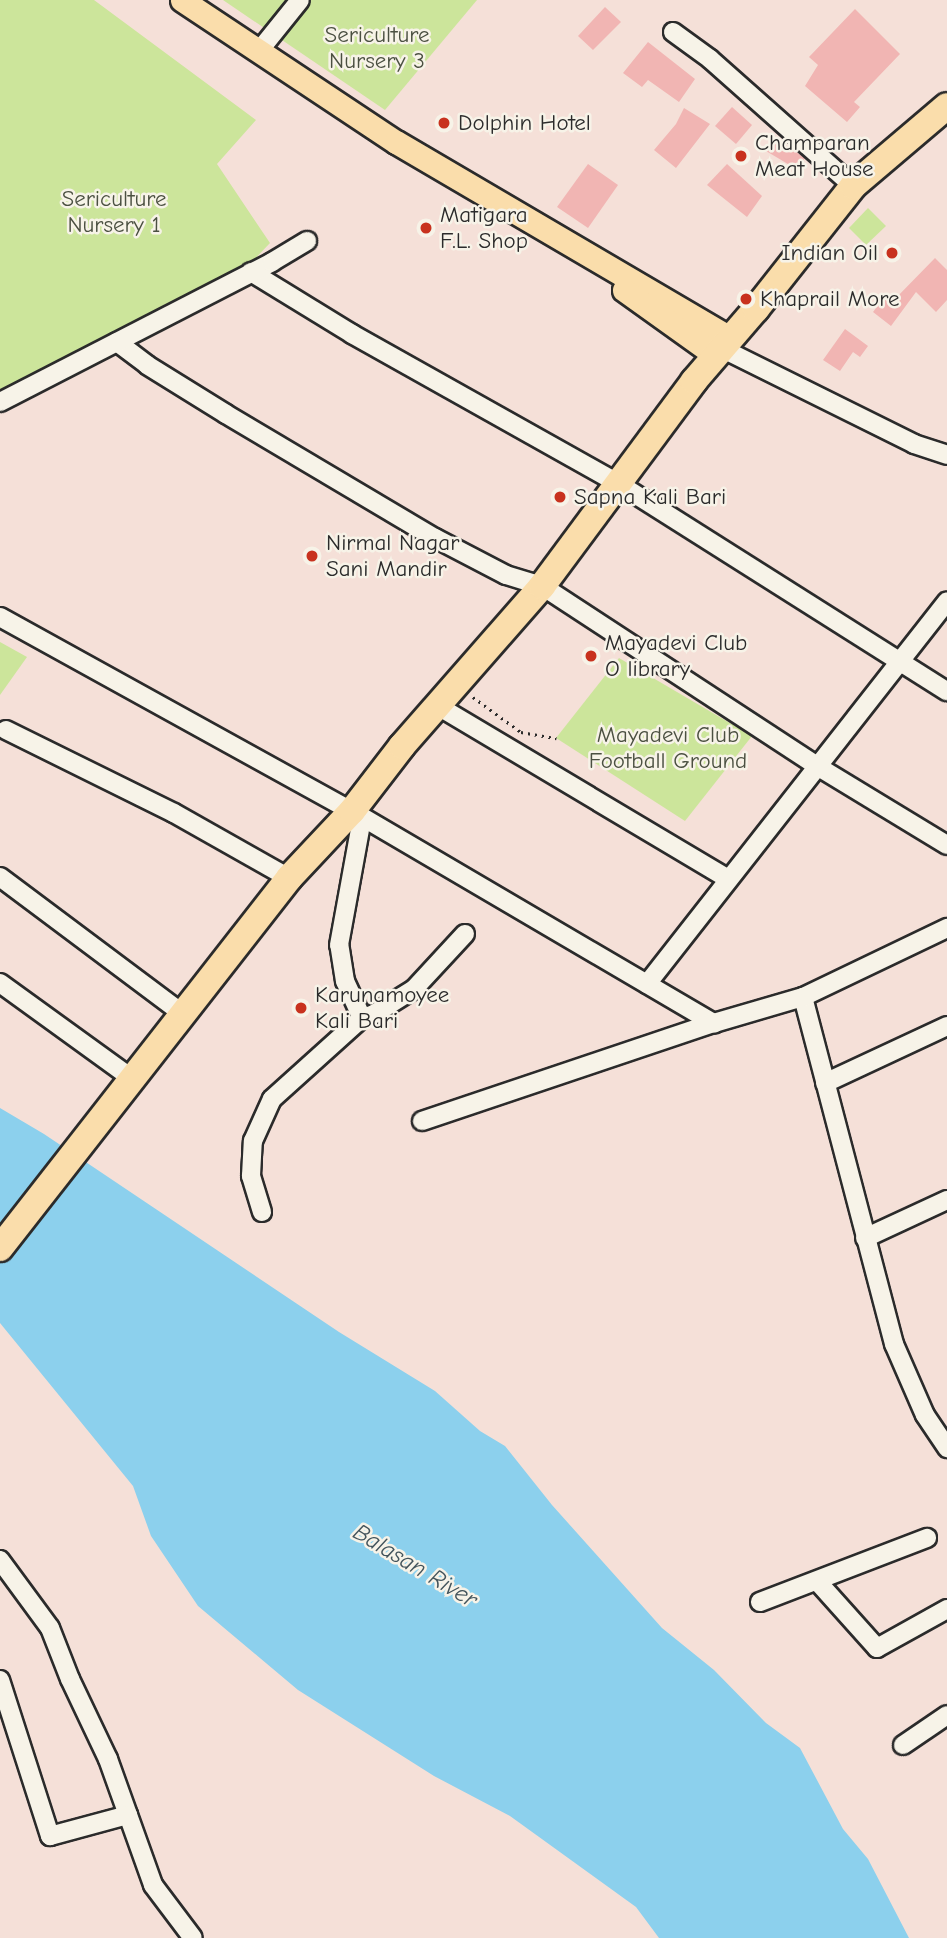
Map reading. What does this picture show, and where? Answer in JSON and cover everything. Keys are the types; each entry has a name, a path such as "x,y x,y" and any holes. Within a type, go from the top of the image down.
{"highway":[{"path":"0,1248 127,1090 289,878 357,815 438,706 542,586 694,381 853,186 947,106"},
{"path":"812,238 947,125"}],"main road":[{"path":"182,0 396,142 544,228 722,347"},
{"path":"544,228 682,334 722,347"},
{"path":"682,334 692,352 694,381"}],"street":[{"path":"259,51 300,0"},
{"path":"673,32 710,59 853,186"},
{"path":"0,402 289,253 307,241"},
{"path":"251,271 352,334 620,484 947,691"},
{"path":"117,342 169,379 435,538 506,575 542,586 817,766 947,845"},
{"path":"722,347 914,444 947,455"},
{"path":"647,984 947,602"},
{"path":"0,617 357,815 714,1023"},
{"path":"438,706 728,880"},
{"path":"6,730 174,813 289,878"},
{"path":"357,815 339,945 345,981 362,1018"},
{"path":"0,877 183,1014"},
{"path":"422,1121 714,1023 803,997 947,928"},
{"path":"262,1212 251,1176 253,1141 272,1099 362,1018 374,1014 414,989 465,934"},
{"path":"0,983 127,1090"},
{"path":"803,997 864,1238 894,1344 925,1415 947,1448"},
{"path":"825,1083 947,1026"},
{"path":"864,1238 947,1200"},
{"path":"760,1602 927,1538"},
{"path":"0,1560 50,1628 70,1679 108,1759 153,1885 193,1938"},
{"path":"817,1581 877,1648 947,1609"},
{"path":"0,1680 50,1836 128,1815"},
{"path":"903,1745 947,1715"}],"path":[{"path":"456,684 521,732 556,738"}],"green space":[{"name":"Sericulture Nursery 1","path":"0,0 94,0 256,120 217,164 270,243 249,265 0,394"},
{"name":"Sericulture Nursery 3","path":"223,0 477,0 385,110"},
{"path":"868,208 886,226 866,245 849,228"},
{"path":"0,642 27,657 0,695"},
{"name":"Mayadevi Club Football Ground","path":"619,658 752,736 685,821 556,738"}],"water":[{"name":"Balasan River","path":"0,1108 44,1134 339,1332 435,1391 480,1431 505,1446 552,1505 662,1628 714,1670 766,1723 800,1748 843,1829 868,1859 909,1938 659,1938 636,1907 510,1816 434,1776 298,1690 198,1606 151,1536 133,1486 0,1323"}],"building":[{"path":"605,7 621,22 593,50 578,36"},
{"path":"855,9 900,54 854,102 860,107 847,122 805,86 818,65 809,57"},
{"path":"648,42 695,79 679,102 648,80 642,87 623,73"},
{"path":"732,107 752,125 736,144 715,126"},
{"path":"684,108 710,124 676,168 654,150 676,124"},
{"path":"774,137 805,158 798,170 766,151"},
{"path":"588,164 618,185 588,228 557,207"},
{"path":"727,164 762,196 747,217 707,185"},
{"path":"935,258 947,270 947,300 936,312 916,292 891,326 873,312 886,295 893,301"},
{"path":"845,329 868,346 860,357 853,352 840,371 823,360"}],"place":[{"name":"Dolphin Hotel","path":"444,123"},
{"name":"Champaran Meat House","path":"741,156"},
{"name":"Matigara F.L. Shop","path":"426,228"},
{"name":"Indian Oil","path":"892,253"},
{"name":"Khaprail More","path":"746,299"},
{"name":"Sapna Kali Bari","path":"560,497"},
{"name":"Nirmal Nagar Sani Mandir","path":"312,556"},
{"name":"Mayadevi Club O library","path":"591,656"},
{"name":"Karunamoyee Kali Bari","path":"301,1008"}]}
